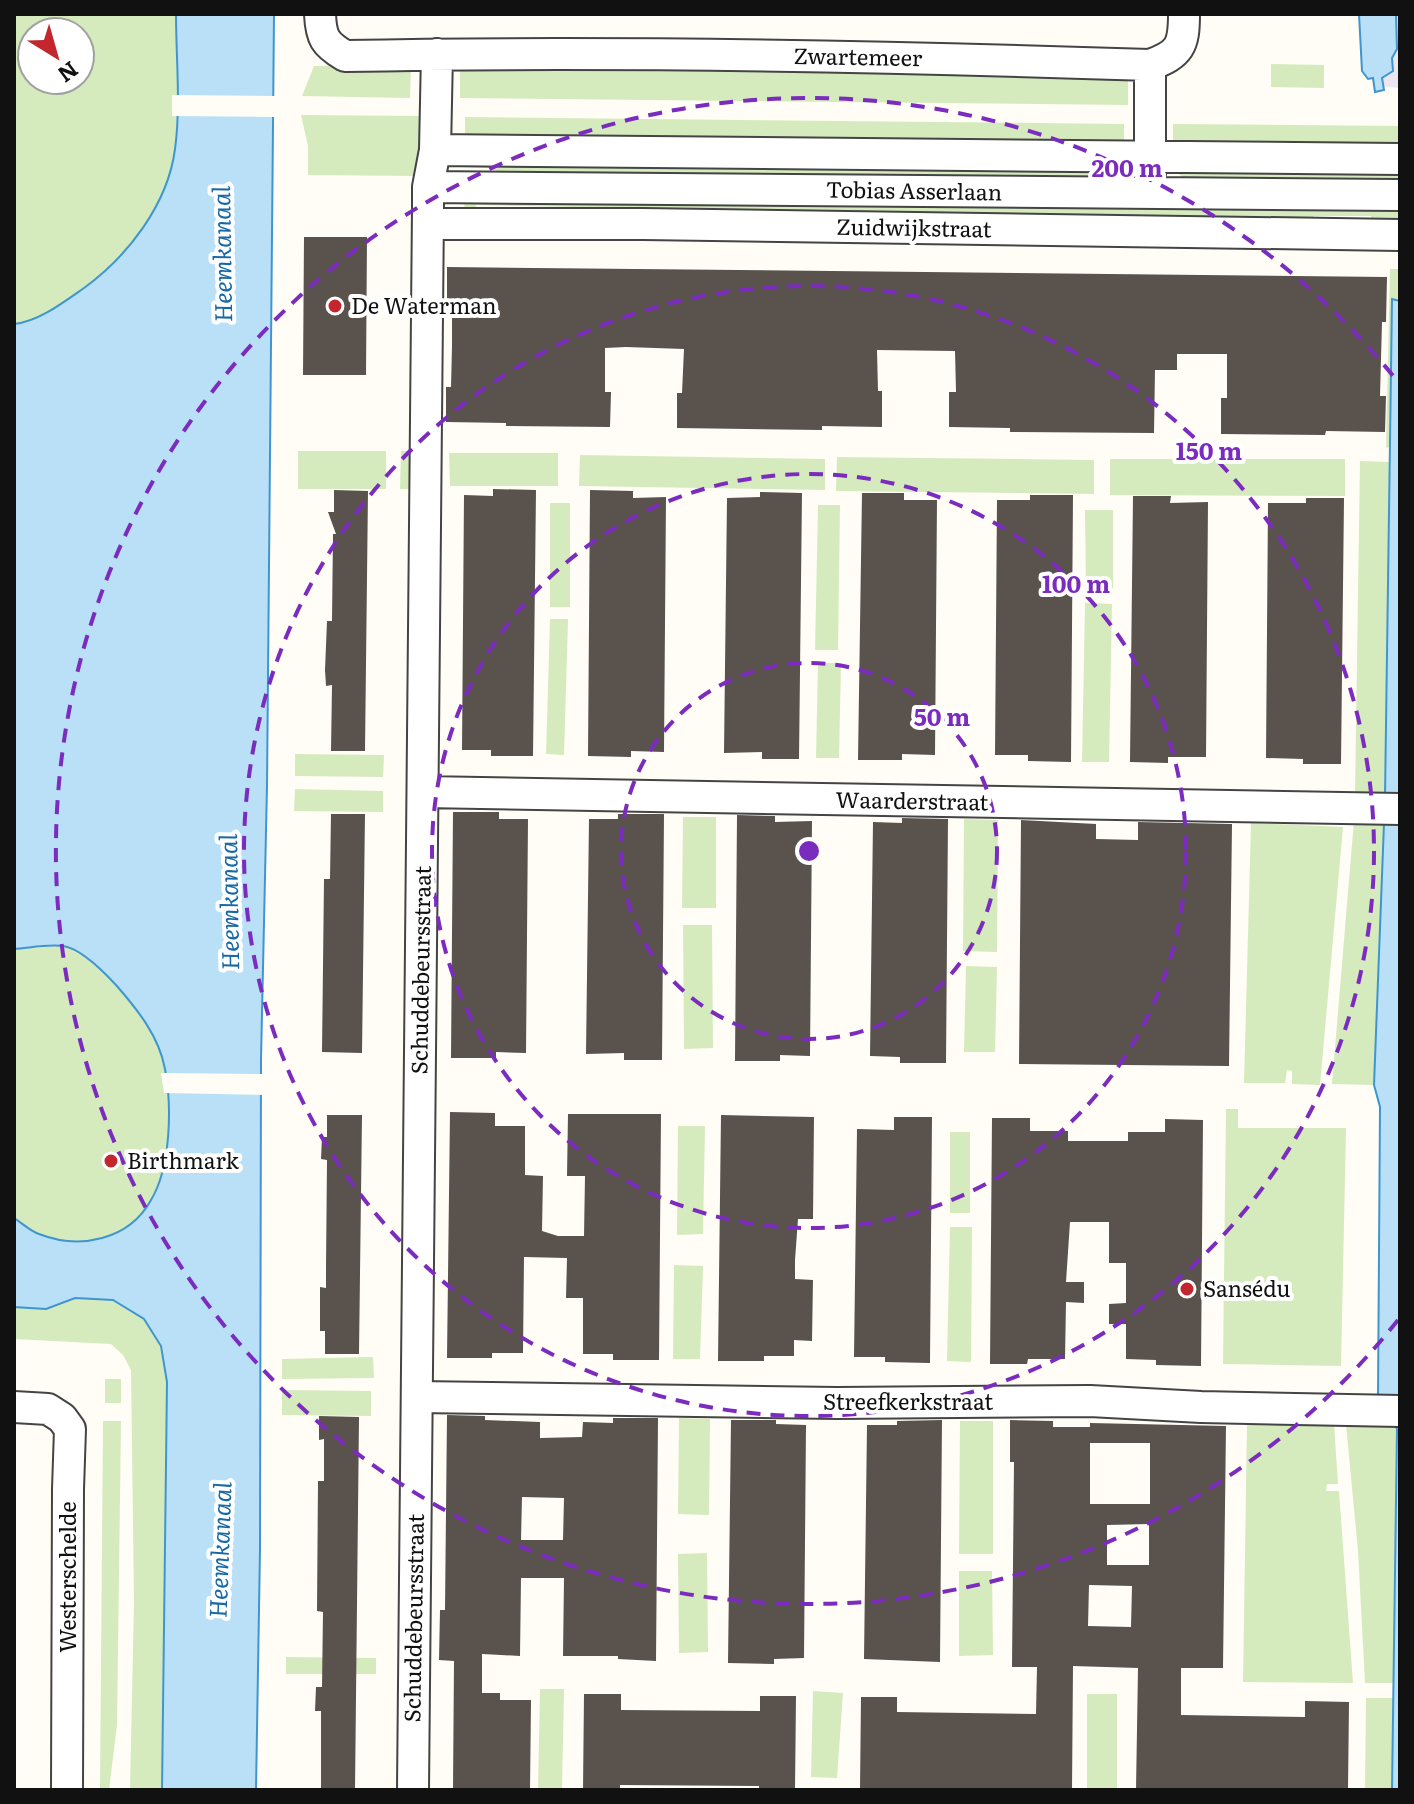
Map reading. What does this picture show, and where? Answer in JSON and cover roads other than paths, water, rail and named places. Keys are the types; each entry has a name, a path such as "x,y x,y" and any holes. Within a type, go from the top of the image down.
{"street":[{"name":"Zwartemeer","path":"320,14 321,29 327,44 345,56 601,53 1150,65"},
{"path":"1150,193 1150,65 1174,54 1182,44 1184,14"},
{"path":"435,150 437,54"},
{"name":"Tobias Asserlaan","path":"435,150 1400,159"},
{"name":"Schuddebeursstraat","path":"413,1790 428,187 435,150"},
{"name":"Tobias Asserlaan","path":"428,187 1400,195"},
{"name":"Zuidwijkstraat","path":"428,224 643,224 1400,235"},
{"name":"Waarderstraat","path":"424,792 1400,809"},
{"name":"Streefkerkstraat","path":"417,1397 837,1403 1090,1401 1201,1407 1400,1411"},
{"name":"Westerschelde","path":"14,1407 48,1409 62,1418 70,1429 67,1790"}],"water":[{"name":"Heemkanaal","path":"176,14 274,14 267,786 261,1059 256,1790 162,1790 167,1382 161,1346 144,1319 113,1300 75,1298 46,1309 14,1307 14,1218 36,1233 55,1239 87,1241 117,1233 142,1214 151,1200 163,1171 166,1154 169,1100 165,1069 158,1045 139,1013 105,974 78,952 63,946 14,949 14,324 32,320 50,310 100,275 116,261 155,209 171,169 177,132"},
{"path":"1359,14 1396,14 1397,49 1392,58 1393,71 1382,78 1384,90 1375,92 1373,78 1368,79 1362,71"},
{"path":"1392,299 1400,301 1400,1790 1392,1790 1397,1429 1378,1398 1380,1107 1374,1085 1385,797"}],"place":[{"name":"De Waterman","path":"335,306"},
{"name":"Birthmark","path":"111,1161"},
{"name":"Sansédu","path":"1187,1289"}]}
